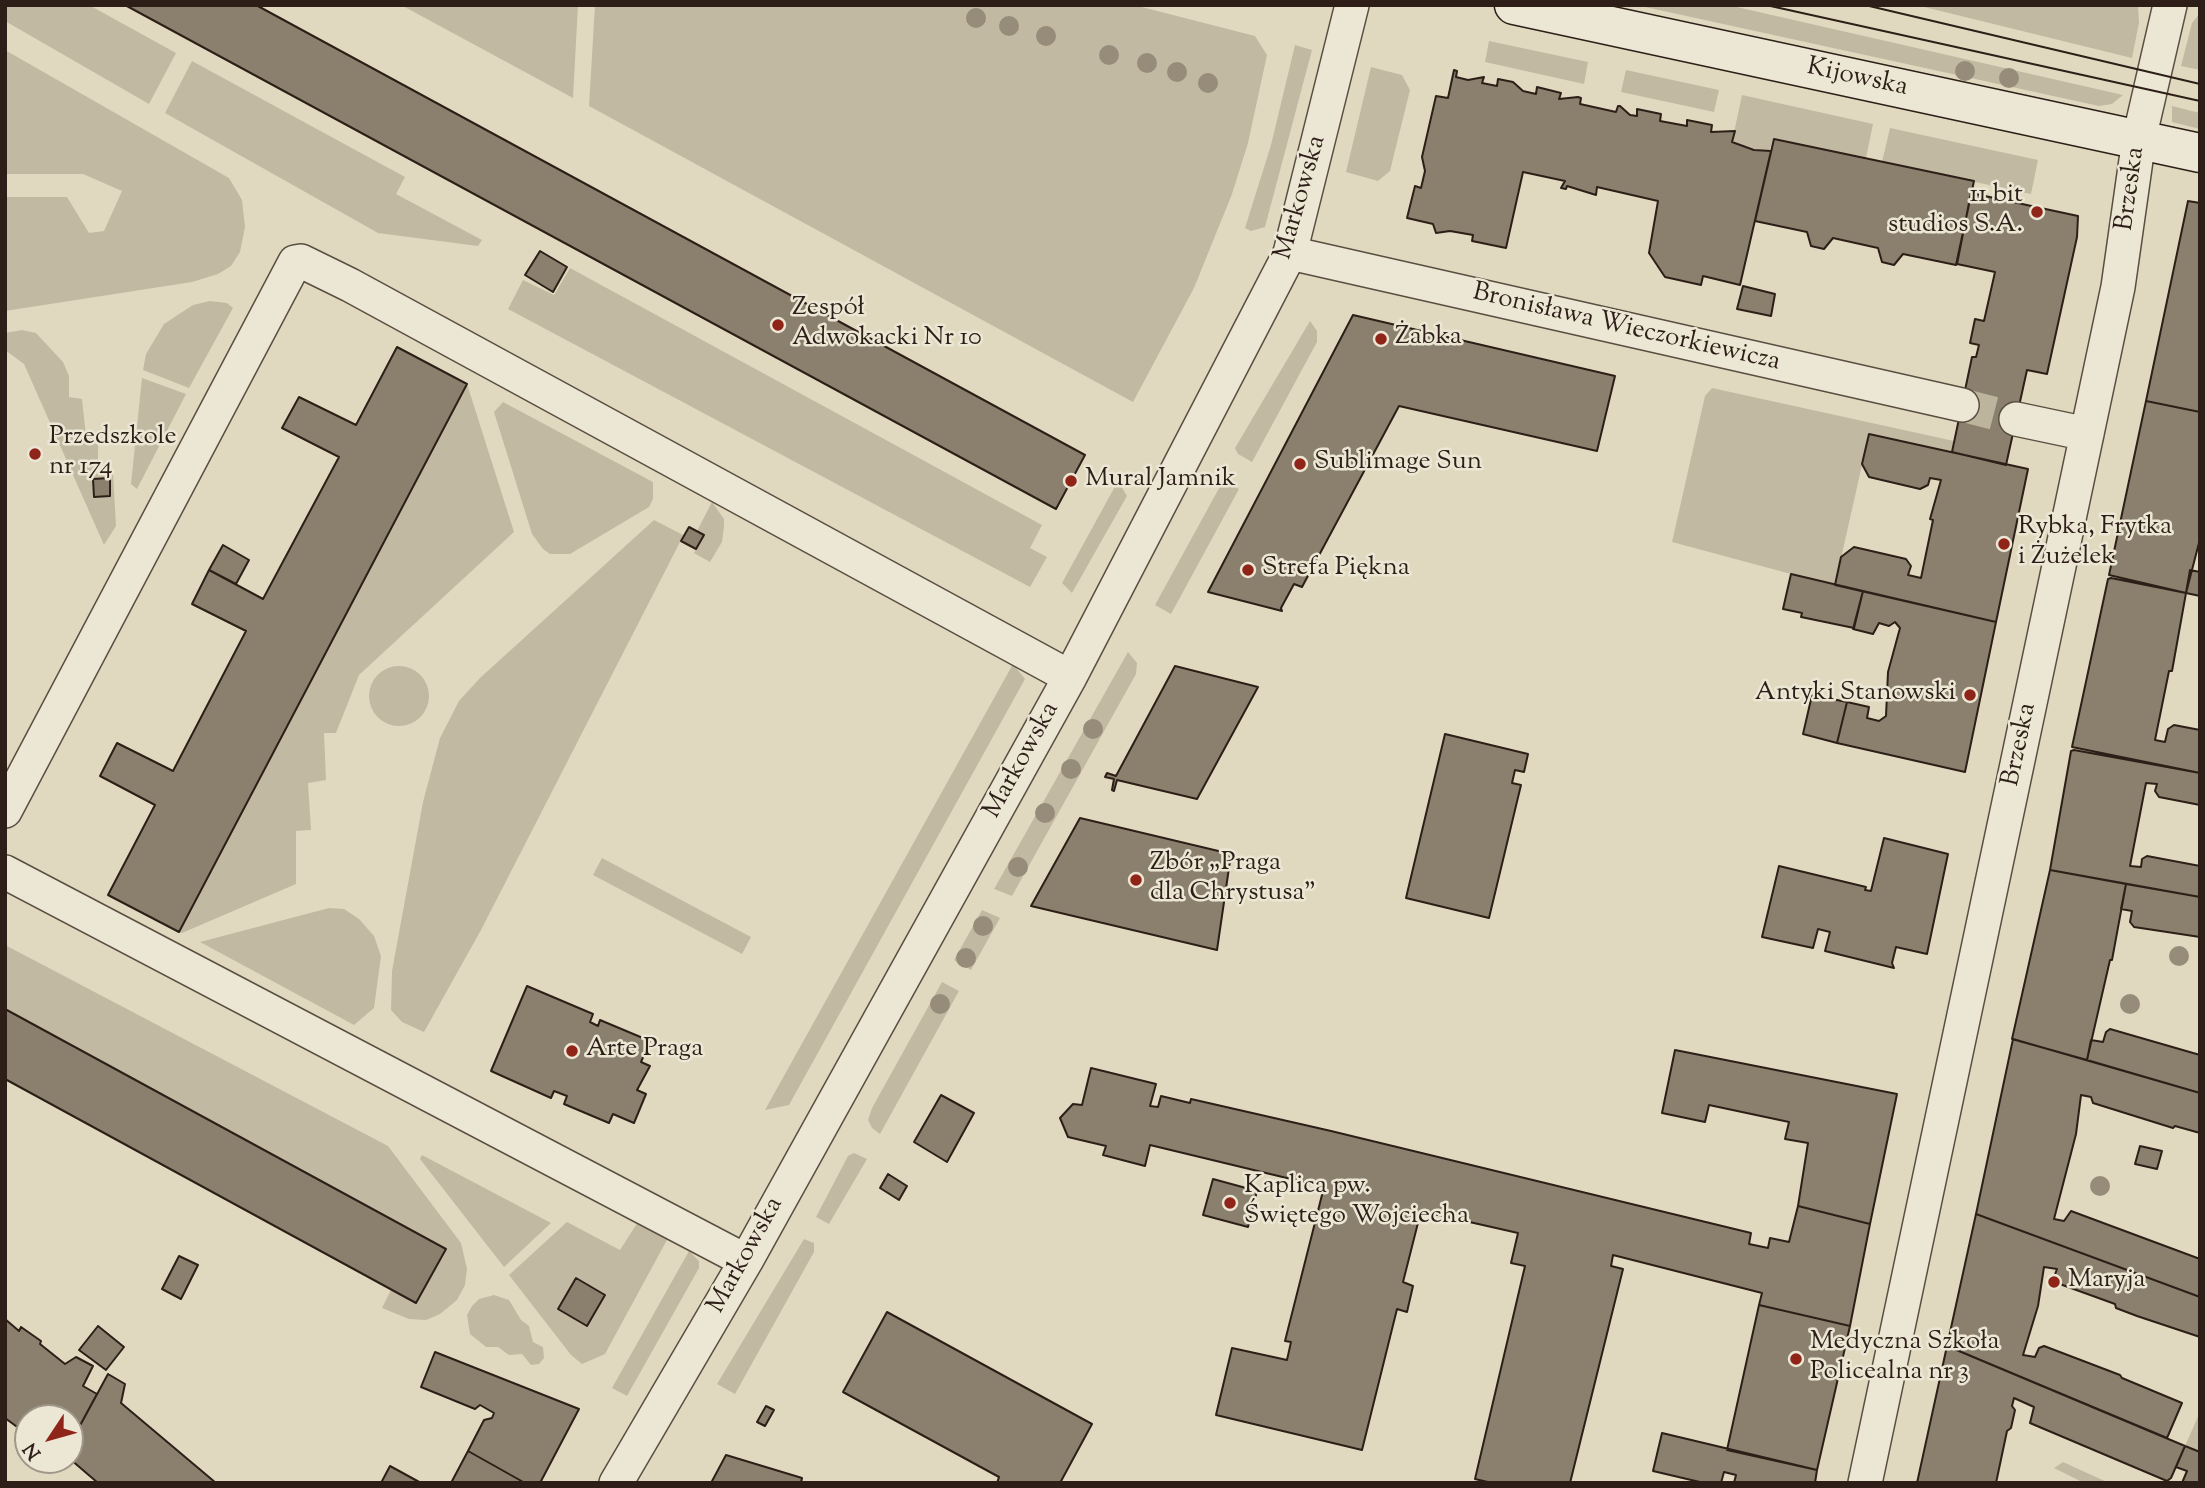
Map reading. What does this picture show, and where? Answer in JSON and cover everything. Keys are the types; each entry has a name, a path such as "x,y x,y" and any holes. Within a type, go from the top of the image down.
{"street":[{"name":"Markowska","path":"616,1483 746,1261 1070,677 1290,253 1352,5"},
{"name":"Kijowska","path":"1514,5 2200,152"},
{"name":"Brzeska","path":"1865,1483 2118,287 2139,139 2170,5"},
{"name":"Bronisława Wieczorkiewicza","path":"1290,253 1962,405"},
{"path":"5,811 295,262 301,261 328,273 1070,677"},
{"path":"2016,419 2087,435"},
{"path":"5,872 746,1261"}],"shaded area":[{"path":"5,5 89,5 176,53 149,104 5,21"},
{"path":"401,5 578,5 573,98"},
{"path":"595,5 1134,5 1255,36 1267,55 1248,143 1232,194 1194,288 1133,402 589,106"},
{"path":"1636,5 1728,5 2123,95 2112,104 2099,106"},
{"path":"1916,5 2138,5 2139,23 2132,58"},
{"path":"2200,13 2200,70 2181,66 2192,23"},
{"path":"1489,41 1588,62 1584,84 1485,62"},
{"path":"1295,45 1312,50 1265,227 1251,231 1245,228 1271,145"},
{"path":"5,50 229,178 242,200 245,227 240,252 231,266 218,274 192,282 5,311 5,197 67,197 89,233 104,231 122,191 83,174 5,174"},
{"path":"192,61 405,177 396,194 482,240 478,246 378,233 165,113"},
{"path":"1371,67 1402,75 1410,90 1390,171 1378,181 1346,172"},
{"path":"1626,70 1719,90 1714,112 1621,92"},
{"path":"1742,95 1873,124 1866,158 1774,139 1768,153 1732,142"},
{"path":"2172,106 2200,113 2200,129 2172,122"},
{"path":"1890,128 2038,160 2031,194 1882,162"},
{"path":"570,268 1042,525 1030,548 1047,557 1030,587 508,309 523,280 554,295"},
{"path":"210,301 227,303 233,308 189,388 143,370 146,354 164,324 193,305"},
{"path":"1310,321 1317,331 1317,342 1252,462 1238,454 1235,448"},
{"path":"22,330 36,333 63,362 69,376 69,397 82,399 86,436 98,439 98,472 113,473 116,526 104,545 24,364 5,350 5,333"},
{"path":"142,378 186,394 137,489 131,484"},
{"path":"467,384 514,532 359,675 336,733 324,733 326,780 308,783 311,830 296,831 296,884 179,932"},
{"path":"1712,388 1954,441 1952,452 1869,434 1835,585 1791,574 1672,542 1705,396"},
{"path":"503,402 653,482 653,499 649,507 570,554 550,554 543,549 532,534 494,412"},
{"path":"1118,481 1127,496 1072,593 1062,583"},
{"path":"1223,481 1239,489 1171,614 1155,605"},
{"path":"712,502 724,519 724,526 722,542 710,562 694,553 704,535 697,531"},
{"path":"654,520 683,535 679,544 481,930 424,1032 402,1022 391,1010 392,971 423,802 440,738 459,701 480,678"},
{"path":"1128,652 1137,663 1136,674 1012,896 994,889"},
{"path":"1013,664 1025,679 789,1105 765,1110"},
{"path":"399,666 420,675 429,696 420,717 399,726 378,717 369,696 378,675"},
{"path":"602,858 751,937 742,954 593,875"},
{"path":"329,908 344,909 359,919 374,936 381,956 374,1008 354,1025 200,942"},
{"path":"982,910 1000,918 971,970 954,960"},
{"path":"5,945 388,1146 461,1243 467,1269 465,1285 457,1300 440,1314 426,1320 409,1319 382,1308 391,1290 416,1303 446,1248 5,1009"},
{"path":"942,982 959,991 880,1134 872,1128 868,1120 872,1108"},
{"path":"854,1153 867,1159 829,1224 816,1217 848,1156"},
{"path":"422,1155 551,1223 504,1267 420,1159"},
{"path":"567,1222 620,1250 638,1222 668,1238 605,1354 582,1364 571,1355 509,1275"},
{"path":"804,1239 814,1243 814,1252 735,1394 717,1384"},
{"path":"689,1251 699,1261 699,1268 627,1396 612,1388"},
{"path":"494,1295 509,1300 521,1320 529,1326 533,1342 543,1347 544,1358 539,1364 531,1365 522,1354 509,1355 498,1347 486,1347 470,1334 467,1315 472,1306 479,1299"},
{"path":"2200,1412 2200,1452 2185,1446"},
{"path":"2063,1462 2109,1483 2084,1483 2054,1468"}],"building":[{"path":"125,5 256,5 1085,455 1056,509"},
{"path":"1454,70 1457,71 1456,77 1468,80 1484,77 1482,83 1497,86 1498,79 1513,82 1523,91 1536,94 1537,87 1561,93 1559,99 1581,98 1580,104 1616,112 1620,106 1630,115 1637,116 1637,109 1661,114 1660,121 1687,126 1687,120 1712,125 1711,132 1735,131 1732,142 1754,150 1771,151 1740,285 1703,276 1701,285 1665,277 1649,253 1658,201 1597,187 1596,195 1567,186 1566,189 1561,188 1565,181 1523,172 1506,248 1472,241 1473,235 1450,231 1436,233 1433,224 1407,218 1415,186 1421,188 1425,171 1422,157 1436,96 1448,98"},
{"path":"1774,139 1974,181 1956,265 1903,254 1894,265 1882,262 1878,248 1833,238 1824,249 1811,246 1807,232 1755,221"},
{"path":"1971,193 2078,216 2077,237 2047,374 2027,370 2006,465 1952,452 1972,357 1976,357 1979,345 1970,343 1975,319 1984,321 1995,272 1957,264"},
{"path":"2188,201 2200,203 2200,412 2146,401"},
{"path":"540,251 567,267 553,292 525,275"},
{"path":"1743,286 1775,294 1771,316 1737,309"},
{"path":"1353,315 1615,376 1597,451 1399,406 1302,587 1294,584 1281,608 1282,611 1208,592"},
{"path":"397,347 467,384 179,932 108,895 155,805 100,776 117,743 173,771 246,631 192,604 209,570 263,599 339,457 282,428 299,397 356,425"},
{"path":"2146,401 2200,412 2200,539 2186,593 2109,575"},
{"path":"1869,434 2028,469 1996,622 1835,585 1841,557 1854,547 1906,559 1911,566 1908,575 1921,578 1933,520 1930,519 1941,480 1930,478 1928,485 1920,489 1869,477 1862,464"},
{"path":"110,478 110,496 94,497 93,479"},
{"path":"689,527 704,535 696,549 681,541"},
{"path":"223,545 249,560 236,584 209,570"},
{"path":"2190,570 2200,572 2200,596 2186,593"},
{"path":"1791,574 1863,591 1854,628 1801,617 1802,613 1783,609"},
{"path":"2108,579 2186,593 2172,671 2169,671 2155,740 2165,742 2168,729 2174,725 2200,730 2200,773 2072,747"},
{"path":"1863,591 1996,622 1965,772 1837,743 1847,702 1869,707 1867,718 1879,721 1886,716 1888,672 1900,628 1895,622 1889,626 1879,623 1873,634 1853,629"},
{"path":"1175,666 1258,687 1197,799 1117,780 1114,791 1114,779 1105,777 1107,773 1116,776"},
{"path":"1812,695 1847,702 1837,743 1803,734"},
{"path":"1445,734 1528,754 1524,772 1515,770 1512,783 1521,785 1489,918 1406,898"},
{"path":"2071,751 2200,773 2200,805 2159,797 2155,791 2157,784 2146,783 2130,866 2141,867 2142,859 2147,856 2200,866 2200,897 2050,870"},
{"name":"Zbór „Praga dla Chrystusa”","path":"1080,818 1231,854 1217,950 1031,906"},
{"path":"1884,838 1948,854 1927,954 1896,947 1892,963 1894,968 1825,951 1830,932 1818,929 1813,948 1762,937 1779,866 1866,887 1865,890 1871,891"},
{"path":"2050,870 2126,884 2112,960 2087,1060 2012,1039"},
{"path":"2126,884 2200,897 2200,937 2134,927 2130,922 2132,911 2121,909"},
{"name":"Arte Praga","path":"527,986 593,1014 590,1022 598,1026 600,1020 650,1041 641,1062 650,1066 637,1090 646,1094 634,1123 613,1114 609,1123 564,1104 567,1096 554,1091 551,1098 491,1071"},
{"path":"5,1009 446,1249 416,1303 5,1079"},
{"path":"2110,1029 2200,1055 2200,1093 2087,1060 2091,1040 2103,1042"},
{"path":"2013,1039 2200,1093 2200,1133 2175,1126 2173,1128 2093,1103 2091,1097 2081,1095 2076,1134 2054,1219 2064,1221 2071,1211 2200,1259 2200,1297 1976,1214"},
{"path":"1675,1050 1897,1094 1870,1224 1798,1206 1808,1143 1785,1139 1789,1122 1709,1105 1705,1122 1662,1113"},
{"path":"1091,1068 1156,1084 1150,1106 1158,1107 1161,1096 1190,1103 1191,1099 1331,1131 1751,1233 1749,1244 1768,1248 1770,1238 1789,1242 1798,1206 1870,1224 1850,1326 1759,1305 1762,1293 1613,1255 1611,1266 1623,1269 1570,1483 1492,1483 1475,1479 1525,1266 1511,1263 1518,1233 1421,1211 1403,1282 1413,1286 1407,1312 1397,1309 1362,1450 1216,1415 1232,1348 1287,1360 1291,1342 1285,1341 1324,1187 1150,1145 1145,1166 1103,1155 1106,1146 1068,1137 1060,1118 1073,1104 1082,1105"},
{"path":"941,1095 974,1113 947,1162 914,1142"},
{"path":"2140,1146 2162,1151 2157,1169 2135,1164"},
{"path":"888,1174 907,1186 899,1200 880,1188"},
{"name":"Kaplica pw. Świętego Wojciecha","path":"1213,1179 1257,1191 1248,1227 1203,1215"},
{"path":"1976,1214 2200,1297 2200,1337 2137,1316 2116,1308 2115,1304 2057,1283 2054,1277 2057,1269 2044,1267 2038,1306 2023,1355 2035,1357 2039,1348 2044,1346 2120,1375 2182,1403 2167,1438 1947,1346"},
{"path":"179,1256 198,1265 181,1299 162,1289"},
{"path":"576,1278 605,1295 587,1326 558,1309"},
{"path":"1759,1305 1850,1326 1817,1470 1727,1450"},
{"path":"887,1312 1092,1424 1060,1483 997,1483 999,1477 843,1392"},
{"path":"5,1319 19,1331 21,1327 41,1341 40,1344 65,1364 76,1357 93,1366 83,1386 97,1394 84,1418 84,1404 14,1404 14,1425 5,1418"},
{"path":"98,1326 124,1347 106,1370 79,1350"},
{"path":"1947,1346 2185,1446 2171,1478 2167,1481 2030,1423 2034,1407 2014,1398 2012,1406 2015,1410 2011,1428 2007,1431 1996,1483 1917,1483"},
{"path":"435,1352 579,1409 540,1483 525,1483 468,1451 484,1420 492,1418 494,1413 480,1405 475,1409 421,1387"},
{"path":"108,1374 125,1384 121,1403 216,1483 98,1483 84,1471 84,1418"},
{"path":"766,1406 774,1410 765,1426 757,1422"},
{"path":"1662,1433 1817,1470 1815,1483 1734,1483 1736,1475 1724,1472 1721,1483 1704,1483 1653,1471"},
{"path":"2185,1446 2200,1452 2200,1483 2182,1483 2187,1471 2176,1467"},
{"path":"468,1451 525,1483 451,1483"},
{"path":"726,1455 802,1478 801,1483 711,1483"},
{"path":"390,1466 421,1483 381,1483"}],"tunnel":[{"path":"1962,405 2016,419"}],"tram line":[{"path":"1766,5 2200,101"},
{"path":"1865,5 2200,84"}],"place":[{"name":"11 bit studios S.A.","path":"2037,212"},
{"name":"Zespół Adwokacki Nr 10","path":"778,325"},
{"name":"Żabka","path":"1381,339"},
{"name":"Przedszkole nr 174","path":"35,454"},
{"name":"Sublimage Sun","path":"1300,464"},
{"name":"Mural Jamnik","path":"1071,481"},
{"name":"Rybka, Frytka i Żużelek","path":"2004,544"},
{"name":"Strefa Piękna","path":"1248,570"},
{"name":"Antyki Stanowski","path":"1970,695"},
{"name":"Zbór „Praga dla Chrystusa”","path":"1136,880"},
{"name":"Arte Praga","path":"572,1051"},
{"name":"Kaplica pw. Świętego Wojciecha","path":"1230,1203"},
{"name":"Maryja","path":"2054,1282"},
{"name":"Medyczna Szkoła Policealna nr 3","path":"1796,1359"}]}
